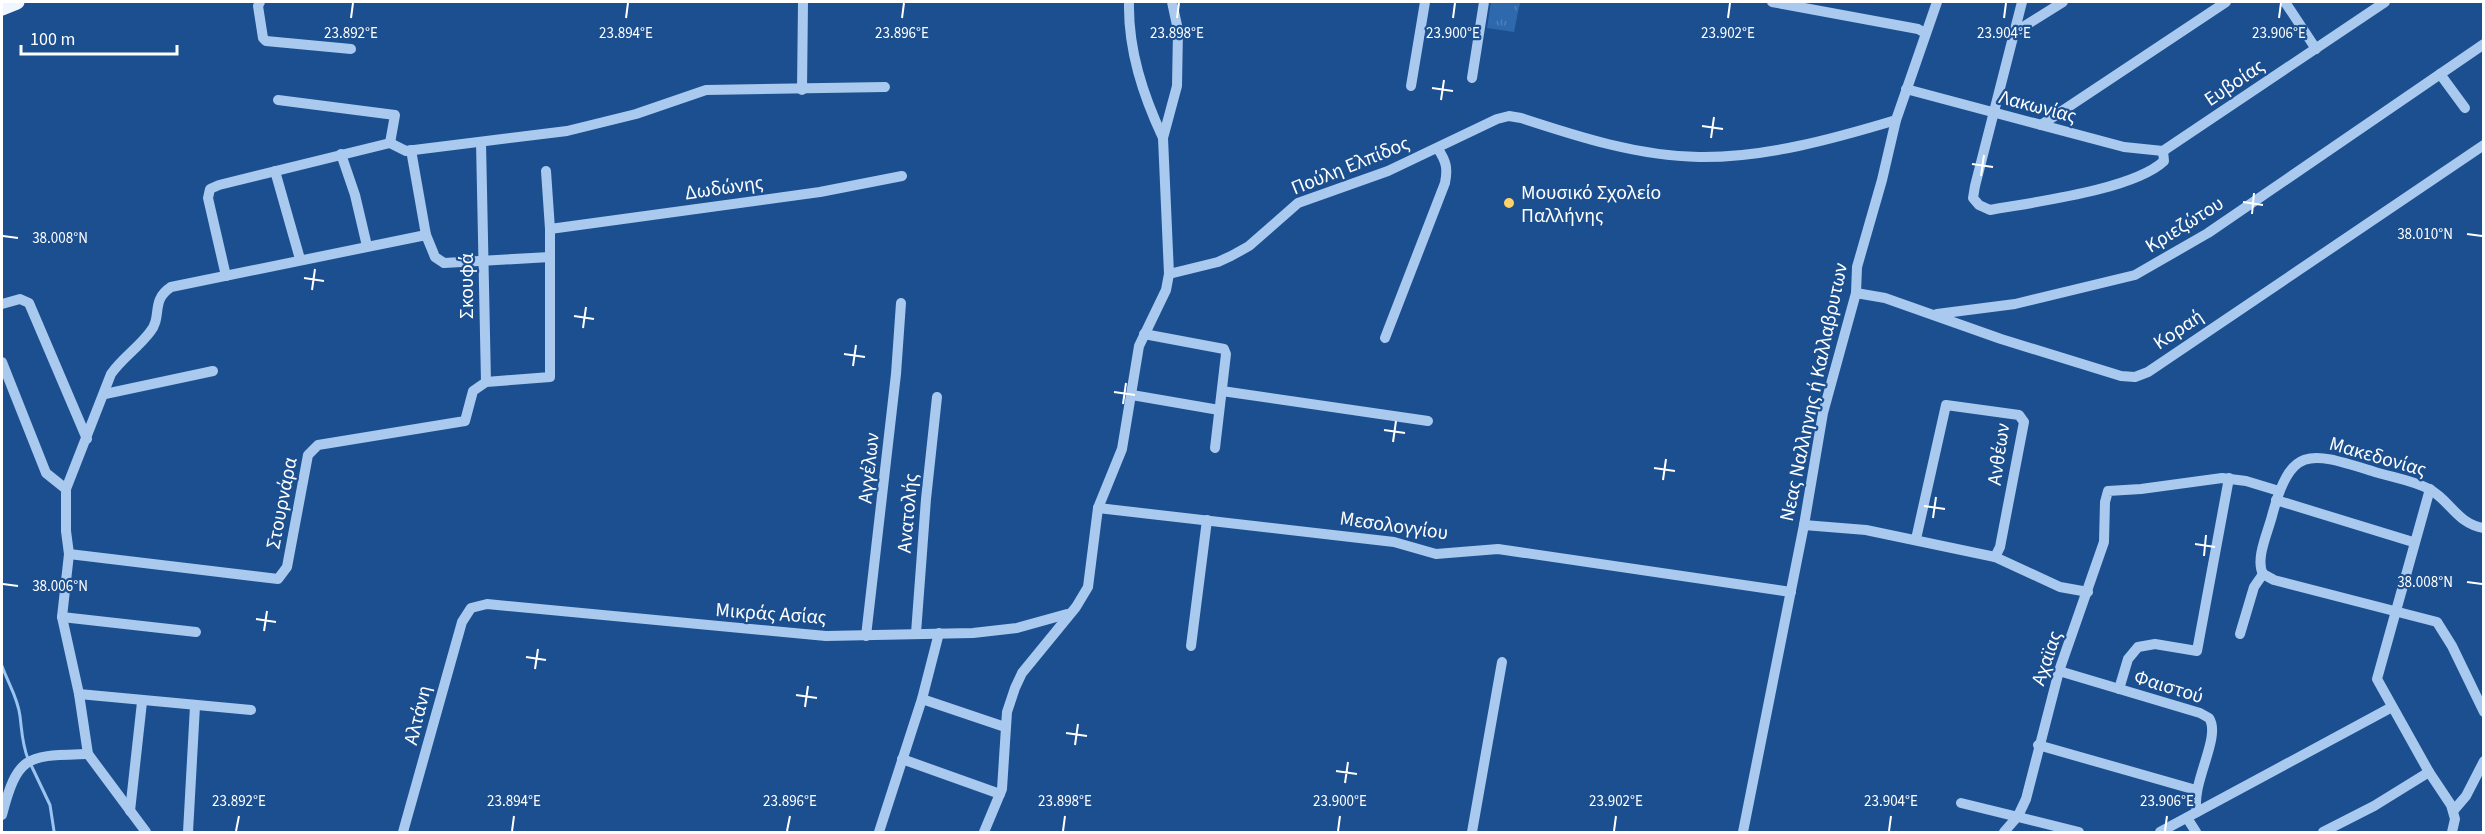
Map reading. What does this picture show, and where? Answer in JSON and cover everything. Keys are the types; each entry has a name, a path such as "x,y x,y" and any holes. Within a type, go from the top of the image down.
{"main road":[{"path":"2,8 16,2"}],"street":[{"path":"260,2 258,6 263,38 267,41 351,49"},
{"path":"802,90 803,2"},
{"path":"1129,2 1132,48 1138,73 1148,105 1163,138"},
{"path":"984,832 1000,794 1007,712 1018,681 1068,614 1076,607 1088,587 1098,508 1122,449 1136,361 1144,334 1166,290 1169,274 1163,138 1178,86 1178,30 1172,2"},
{"path":"1411,86 1425,2"},
{"path":"1472,78 1484,2"},
{"path":"1772,2 1918,29 1925,33"},
{"name":"Νεας Nαλληνης ή Καλλαβρυτων","path":"1743,832 1804,525 1823,413 1856,292 1857,267 1880,189 1896,120 1937,2"},
{"path":"2022,2 1973,198 1979,205 1990,210 2081,193 2153,171 2164,161 2163,151"},
{"path":"2015,32 2063,2"},
{"path":"2041,125 2226,2"},
{"path":"2285,2 2316,49"},
{"name":"Ευβοίας","path":"2163,151 2385,2"},
{"name":"Κριεζώτου","path":"1931,314 1997,308 2135,275 2208,233 2484,44"},
{"path":"2440,74 2465,108"},
{"path":"226,276 208,191 219,185 390,143 399,149 411,150 567,131 636,114 706,90 885,87"},
{"name":"Λακωνίας","path":"1906,89 2124,147 2163,151"},
{"path":"278,100 395,115 390,143"},
{"name":"Πούλη Ελπίδος","path":"1169,274 1218,262 1231,256 1249,246 1286,211 1308,198 1388,171 1497,119 1509,116 1632,150 1697,157 1766,151 1896,120"},
{"name":"Σκουφά","path":"481,142 486,382"},
{"name":"Κοραή","path":"1856,292 1885,298 2001,339 2121,376 2134,377 2148,372 2484,145"},
{"path":"1385,338 1445,183 1448,170 1438,149"},
{"path":"411,150 426,235 435,257 444,264 550,257"},
{"path":"341,154 367,246"},
{"path":"275,171 300,259"},
{"path":"486,382 550,377 550,230 546,171"},
{"name":"Δωδώνης","path":"550,230 820,192 902,176"},
{"path":"146,832 88,754 79,694 62,617 69,554 66,531 66,489 111,374 121,360 152,331 156,320 157,301 171,287 426,235"},
{"path":"2,304 20,299 29,303 87,439"},
{"name":"Αγγέλων","path":"866,636 890,431 901,303"},
{"path":"1144,334 1222,347 1226,354 1215,448"},
{"path":"2,362 46,473 66,489"},
{"path":"105,394 213,371"},
{"name":"Στουρνάρα","path":"69,554 278,579 287,567 294,519 308,455 312,449 318,445 465,421 473,392 486,382"},
{"path":"1222,391 1428,421"},
{"path":"1132,395 1219,410"},
{"name":"Ανατολής","path":"916,633 926,499 937,397"},
{"name":"Ανθέων","path":"1916,539 1946,405 2019,415 2024,422 2000,547 1995,557"},
{"name":"Μακεδονίας","path":"2263,574 2261,558 2278,496 2295,465 2313,456 2321,456 2430,489 2470,526 2484,528"},
{"path":"2119,690 2128,659 2138,646 2155,644 2197,651 2229,478 2413,542"},
{"name":"Αχαϊας","path":"2004,832 2018,816 2026,799 2038,745 2059,671 2104,542 2105,502 2108,491 2229,478"},
{"path":"2430,489 2377,674 2378,683 2428,772 2454,812"},
{"name":"Μεσολογγίου","path":"1098,508 1394,542 1436,554 1498,549 1626,570 1791,592"},
{"path":"1191,646 1207,520"},
{"path":"1804,525 1831,525 1916,539 1995,557 2060,587 2088,592"},
{"path":"2240,634 2254,587 2263,574 2284,583 2433,621 2440,626 2484,712"},
{"name":"Μικράς Ασίας","path":"471,608 487,604 826,636 973,633 1017,628 1068,614"},
{"name":"Αλτάνη","path":"403,832 462,622 471,608"},
{"path":"62,617 196,632"},
{"path":"879,832 922,699 939,633"},
{"path":"1472,832 1502,662"},
{"name":"Φαιστού","path":"2059,671 2200,713 2209,718 2212,731 2196,790 2198,812"},
{"path":"79,694 142,702 251,710"},
{"path":"922,699 1005,727"},
{"path":"136,832 133,815 142,702"},
{"path":"188,832 195,706"},
{"path":"2160,832 2392,707"},
{"path":"2038,745 2196,790"},
{"path":"2,815 13,780 24,763 36,758 88,754"},
{"path":"902,759 1000,794"},
{"path":"2452,832 2454,812 2466,796 2484,761"},
{"path":"2323,832 2374,806 2428,772"},
{"path":"1961,803 2079,832"},
{"path":"2187,818 2196,832"}],"green space":[{"path":"1491,2 1520,2 1514,32 1487,28"}],"waterway":[{"path":"2,666 17,703 23,743 28,759"},
{"path":"31,765 50,805 54,831"}],"place":[{"name":"Μουσικό Σχολείο Παλλήνης","path":"1509,203"}]}
